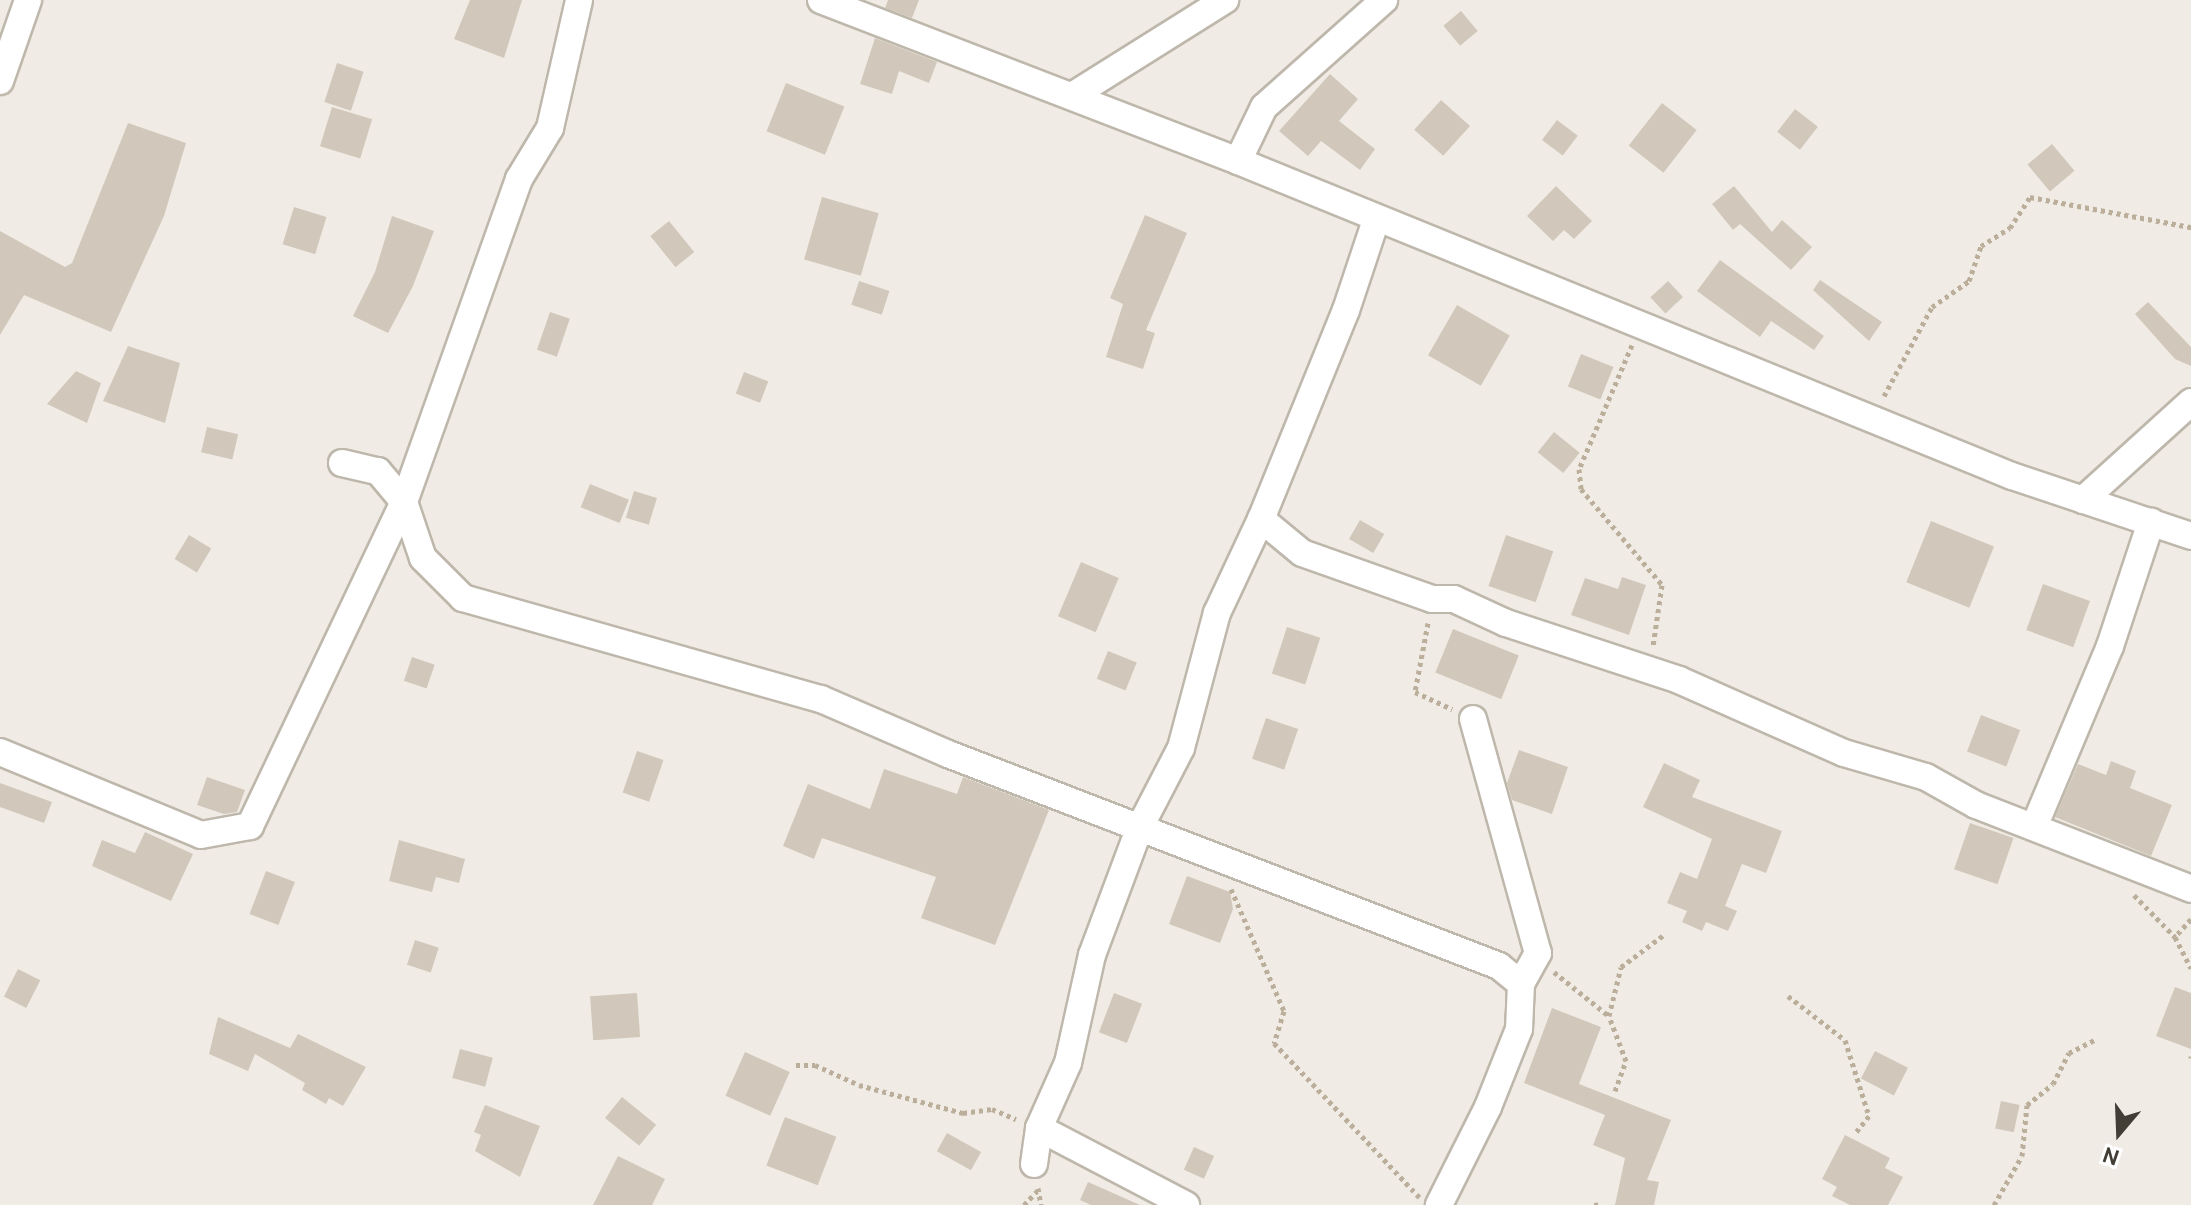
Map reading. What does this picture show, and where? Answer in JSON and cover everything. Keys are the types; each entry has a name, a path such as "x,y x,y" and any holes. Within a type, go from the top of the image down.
{"street":[{"path":"0,81 28,0"},
{"path":"0,752 201,835 250,826 404,502 519,179 550,128 579,0"},
{"path":"821,0 1238,161 1376,220 1872,419 2083,500 2191,536"},
{"path":"1072,96 1225,0"},
{"path":"1238,161 1264,107 1384,0"},
{"path":"1034,1164 1039,1128 1068,1063 1092,955 1139,829 1181,748 1217,613 1261,519 1346,310 1376,220"},
{"path":"2083,500 2191,402"},
{"path":"342,463 378,471 404,502 423,558 463,598 821,699 1139,829 1499,966 1521,984"},
{"path":"1261,519 1302,553 1432,599 1454,599 1506,623 1650,671 1844,753 1926,777 1976,805 2191,889"},
{"path":"2034,827 2110,646 2151,522"},
{"path":"1439,1204 1488,1107 1519,1029 1521,984 1538,953 1473,719"},
{"path":"1039,1128 1186,1205"}],"path":[{"path":"1872,419 1932,307 1969,281 1981,246 2010,228 2030,197 2191,227"},
{"path":"1641,324 1579,469 1581,489 1662,585 1650,671"},
{"path":"1432,599 1415,692 1473,719"},
{"path":"1219,858 1284,1011 1274,1043 1416,1196 1439,1204"},
{"path":"2191,919 2175,937 2191,968"},
{"path":"1609,1016 1621,967 1665,934"},
{"path":"1538,953 1563,982 1609,1016 1626,1061 1615,1091"},
{"path":"1788,996 1845,1040 1869,1116 1856,1132"},
{"path":"1994,1205 2022,1156 2027,1105 2053,1084 2069,1053 2095,1040"},
{"path":"796,1065 815,1065 859,1085 963,1113 992,1109 1039,1128"},
{"path":"1024,1205 1038,1191"},
{"path":"1594,1205 1602,1204"}],"building":[{"path":"470,0 522,0 504,58 454,39"},
{"path":"888,0 919,0 912,18 885,8"},
{"path":"1461,11 1478,31 1460,46 1443,26"},
{"path":"875,38 937,62 929,83 899,71 892,94 860,84"},
{"path":"337,63 364,72 351,111 324,102"},
{"path":"1330,74 1358,99 1339,121 1375,149 1360,170 1321,141 1308,156 1279,131"},
{"path":"786,83 844,107 825,155 767,131"},
{"path":"1441,100 1470,126 1443,156 1414,130"},
{"path":"1662,103 1697,130 1663,173 1629,146"},
{"path":"332,107 372,119 360,158 320,146"},
{"path":"1795,109 1818,127 1800,150 1777,132"},
{"path":"1557,120 1578,136 1563,156 1542,140"},
{"path":"128,123 186,143 164,216 111,332 24,295 0,335 0,231 65,267 72,263"},
{"path":"2052,144 2074,171 2050,191 2027,165"},
{"path":"1556,186 1592,221 1574,239 1564,230 1553,241 1527,216"},
{"path":"1734,186 1772,232 1782,220 1812,247 1791,270 1740,224 1733,230 1712,204"},
{"path":"822,197 879,213 861,276 804,259"},
{"path":"294,207 327,217 315,254 283,244"},
{"path":"1145,215 1187,233 1146,330 1155,333 1143,369 1106,357 1123,304 1110,298"},
{"path":"392,216 434,231 413,286 388,333 353,316 375,272"},
{"path":"669,221 694,252 676,267 650,236"},
{"path":"1720,260 1824,336 1814,350 1771,321 1760,337 1697,291"},
{"path":"1820,280 1882,322 1869,341 1813,290"},
{"path":"859,281 889,291 882,315 851,305"},
{"path":"1668,281 1683,297 1665,313 1650,297"},
{"path":"2148,302 2191,347 2191,366 2175,359 2135,314"},
{"path":"1457,305 1510,336 1481,386 1428,355"},
{"path":"550,312 570,319 557,357 537,350"},
{"path":"128,346 180,363 165,423 103,401"},
{"path":"1581,354 1613,367 1600,400 1568,386"},
{"path":"76,371 101,383 87,423 47,404"},
{"path":"744,372 768,381 760,403 736,393"},
{"path":"207,427 238,434 232,460 201,452"},
{"path":"1554,432 1580,453 1563,473 1538,452"},
{"path":"590,484 629,500 620,523 581,507"},
{"path":"634,491 657,498 649,525 626,518"},
{"path":"1360,520 1384,534 1373,553 1349,539"},
{"path":"1931,521 1994,546 1969,608 1906,582"},
{"path":"189,535 211,548 197,572 175,559"},
{"path":"1506,535 1553,551 1536,602 1488,586"},
{"path":"1081,562 1119,578 1096,632 1058,616"},
{"path":"1622,577 1646,585 1629,635 1571,615 1585,578 1618,589"},
{"path":"2043,584 2090,601 2073,647 2026,630"},
{"path":"1287,627 1320,638 1305,684 1272,674"},
{"path":"1453,629 1519,656 1501,699 1435,673"},
{"path":"1108,651 1137,663 1126,690 1097,679"},
{"path":"412,657 435,665 427,688 404,681"},
{"path":"1981,715 2020,730 2006,766 1967,751"},
{"path":"1266,718 1298,729 1284,770 1252,759"},
{"path":"1519,750 1568,767 1552,814 1512,800 1507,783"},
{"path":"637,751 663,760 649,802 623,793"},
{"path":"2111,761 2136,771 2130,788 2172,805 2151,856 2055,817 2078,764 2106,775"},
{"path":"1664,763 1700,780 1692,797 1782,831 1766,873 1742,864 1725,906 1737,911 1728,931 1706,922 1702,931 1682,922 1687,911 1667,903 1680,872 1697,879 1712,839 1643,807"},
{"path":"884,769 957,794 963,777 1049,810 995,945 921,918 936,877 822,838 814,859 783,846 808,784 870,809"},
{"path":"207,777 245,790 237,812 224,814 197,805"},
{"path":"0,783 52,802 44,823 0,807"},
{"path":"1970,823 2013,838 1998,884 1954,869"},
{"path":"145,832 193,854 171,901 92,866 102,840 135,853"},
{"path":"399,840 465,859 459,883 436,877 432,892 389,881"},
{"path":"266,871 295,882 278,925 250,914"},
{"path":"1187,876 1230,892 1233,909 1220,943 1169,924"},
{"path":"415,940 439,948 431,972 407,965"},
{"path":"18,969 40,980 26,1008 4,997"},
{"path":"2175,987 2191,993 2191,1049 2156,1036"},
{"path":"637,993 640,1037 593,1040 590,996"},
{"path":"1114,993 1142,1004 1127,1043 1099,1032"},
{"path":"1552,1008 1601,1027 1579,1084 1671,1120 1647,1180 1659,1182 1654,1205 1615,1205 1625,1158 1593,1145 1605,1115 1524,1083"},
{"path":"218,1017 290,1048 298,1034 366,1067 343,1106 329,1098 326,1104 302,1090 305,1083 255,1054 248,1071 209,1054"},
{"path":"460,1049 493,1058 485,1087 452,1078"},
{"path":"1875,1051 1908,1068 1894,1095 1861,1079"},
{"path":"745,1052 790,1072 770,1116 725,1096"},
{"path":"622,1097 656,1125 639,1146 605,1118"},
{"path":"2001,1101 2020,1105 2014,1132 1995,1128"},
{"path":"485,1105 540,1126 520,1177 475,1151 481,1135 474,1132"},
{"path":"785,1117 836,1137 818,1185 766,1166"},
{"path":"947,1133 981,1152 971,1170 937,1151"},
{"path":"1845,1135 1890,1158 1885,1168 1903,1177 1888,1205 1850,1205 1832,1196 1837,1187 1822,1179"},
{"path":"1194,1147 1214,1156 1204,1179 1184,1170"},
{"path":"618,1156 665,1179 652,1205 593,1205"},
{"path":"1088,1182 1140,1205 1091,1205 1080,1200"}]}
